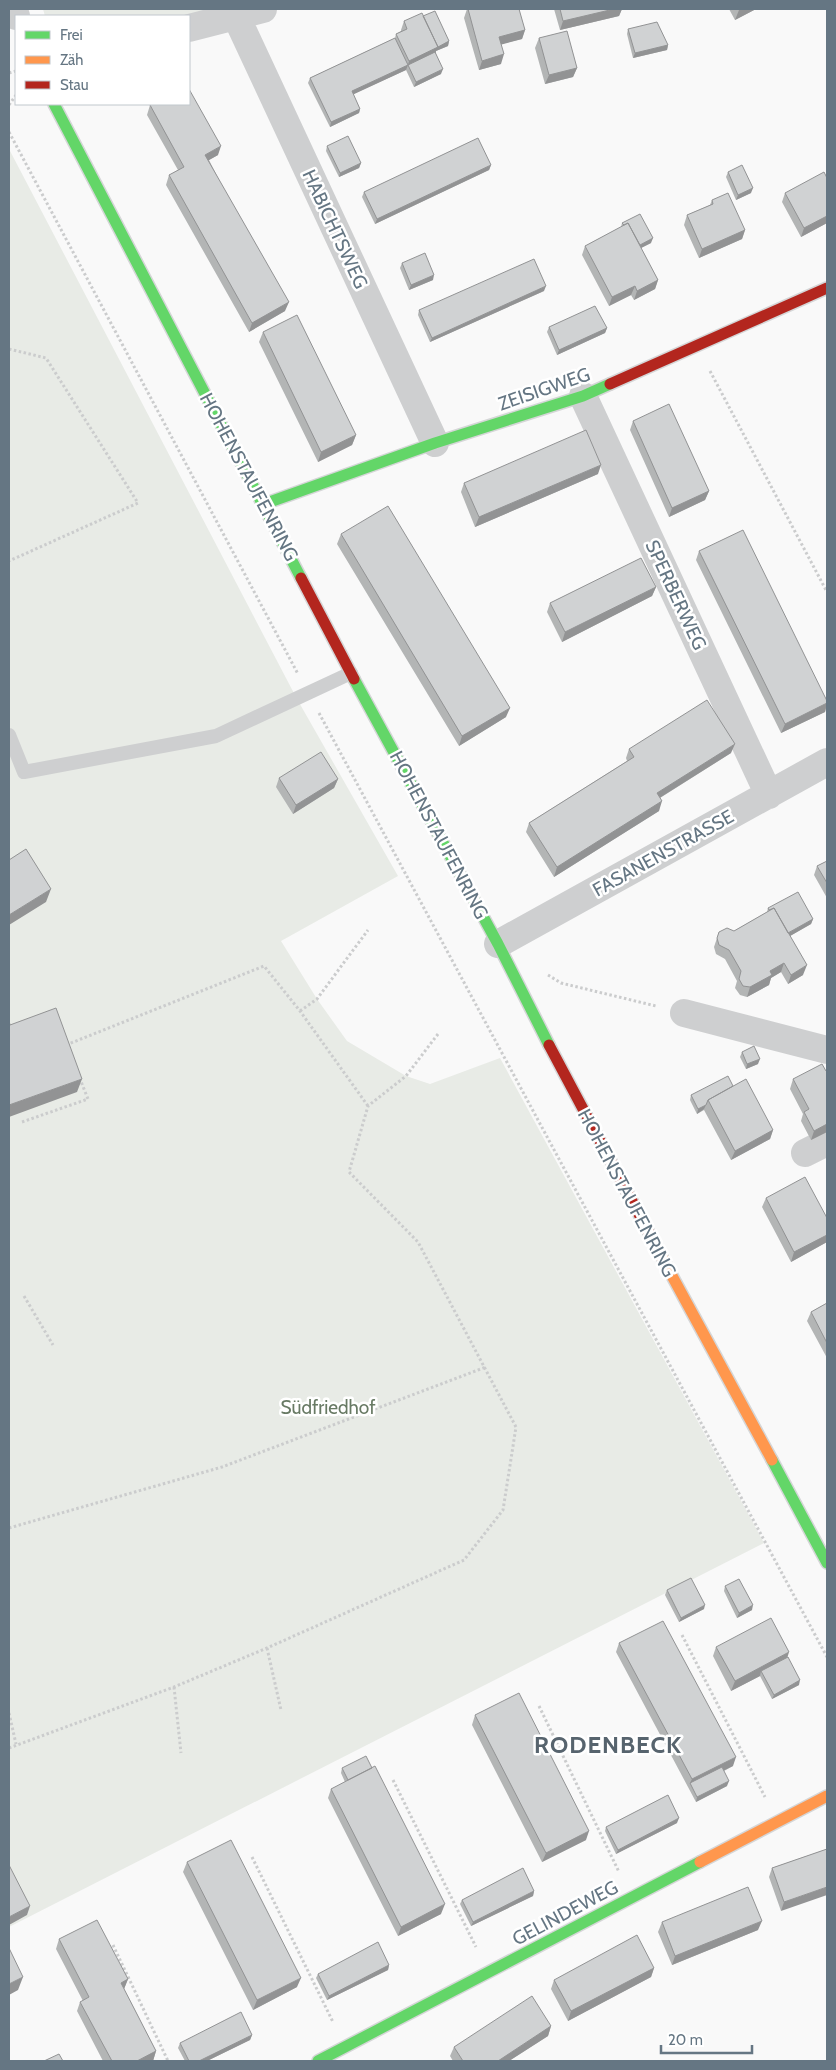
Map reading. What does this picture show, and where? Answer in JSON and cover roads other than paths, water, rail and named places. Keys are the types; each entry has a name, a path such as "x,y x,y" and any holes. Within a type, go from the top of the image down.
{"street":[{"path":"190,28 263,9"},
{"name":"HABICHTSWEG","path":"236,16 435,443"},
{"name":"HOHENSTAUFENRING","path":"55,105 351,673 498,944 584,1113 827,1563"},
{"name":"ZEISIGWEG","path":"264,504 435,443 583,396 827,288"},
{"name":"SPERBERWEG","path":"583,396 769,795"},
{"name":"FASANENSTRASSE","path":"498,944 827,762"},
{"path":"684,1013 827,1050"},
{"name":"GELINDEWEG","path":"318,2061 827,1796"}],"lane":[{"path":"9,735 24,772 216,736 351,673"}],"district":[{"name":"RODENBECK","path":"608,1744"}],"park label":[{"name":"Südfriedhof","path":"328,1407"}]}
